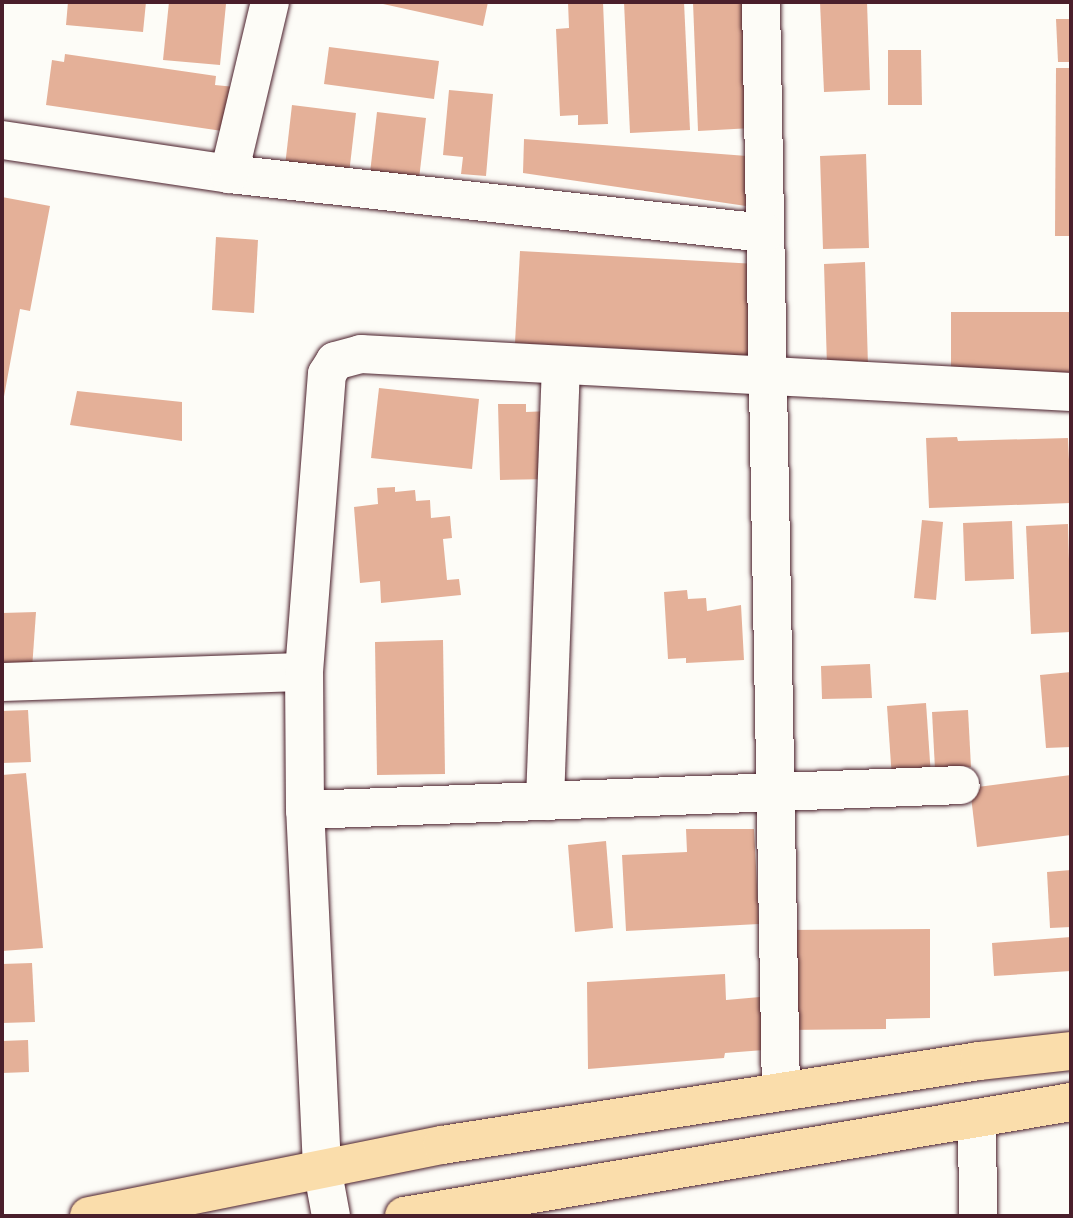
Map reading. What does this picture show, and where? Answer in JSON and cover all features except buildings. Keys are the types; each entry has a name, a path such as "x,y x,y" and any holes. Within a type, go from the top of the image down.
{"main road":[{"path":"89,1216 322,1167 781,1091 1071,1051"},
{"path":"404,1216 1071,1102"}],"street":[{"path":"229,174 270,2"},
{"path":"761,2 781,1091"},
{"path":"2,140 229,174 765,233"},
{"path":"331,1216 322,1167 305,810 304,672 327,374 335,361 361,354 768,379 1071,392"},
{"path":"545,801 561,366"},
{"path":"2,682 304,672"},
{"path":"305,810 961,785"},
{"path":"977,1118 978,1216"}]}
